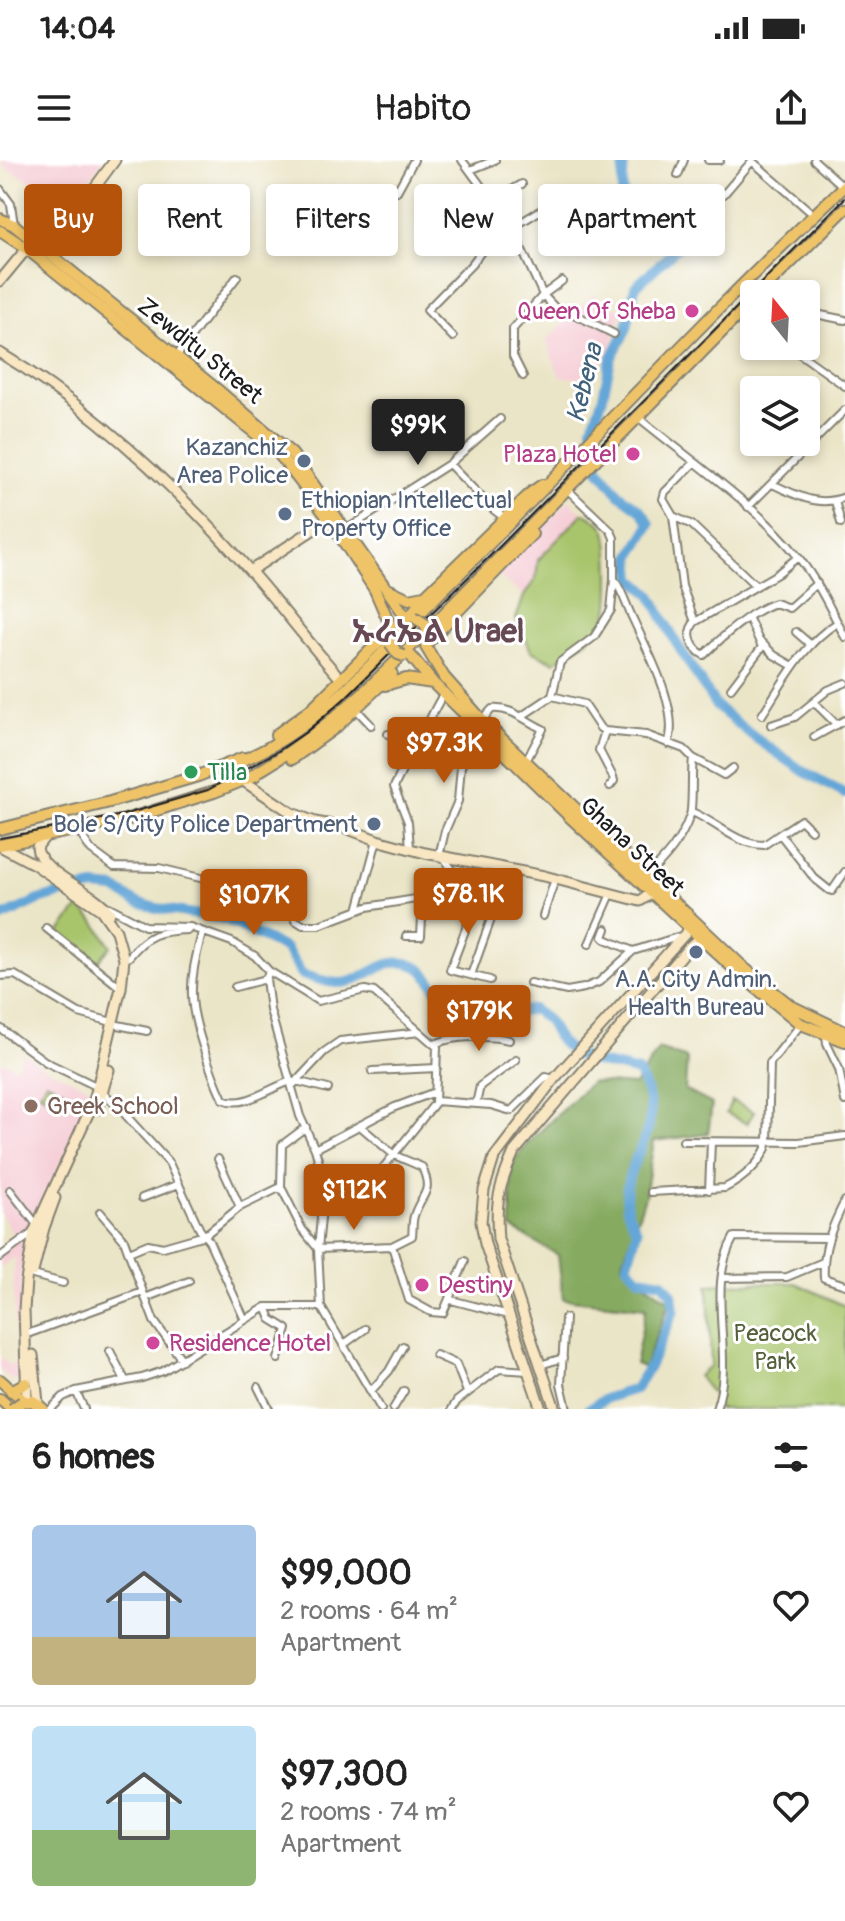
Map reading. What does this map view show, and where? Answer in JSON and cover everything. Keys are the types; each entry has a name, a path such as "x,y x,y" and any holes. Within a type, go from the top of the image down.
{"main road":[{"path":"99,184 115,160"},
{"path":"0,829 110,802 238,762 267,749 327,705 845,186"},
{"path":"774,280 845,209"},
{"name":"Zewditu Street","path":"0,219 14,225 24,237"},
{"name":"Zewditu Street","path":"0,231 24,243"},
{"path":"0,281 24,255"},
{"name":"Zewditu Street","path":"44,256 276,450 342,532 381,599 390,634"},
{"path":"246,778 306,741 348,706 612,446 740,313"},
{"path":"0,353 25,367 172,489 250,571 341,679"},
{"path":"238,762 310,710 410,617 427,594 532,492 551,481"},
{"path":"0,846 148,813 267,772 296,756 356,709 408,656 428,641 561,505 567,491"},
{"path":"250,571 332,517"},
{"name":"Zewditu Street","path":"342,532 410,617"},
{"path":"388,589 409,599 427,594"},
{"path":"410,617 425,624 428,641"},
{"path":"390,634 398,654 408,656"},
{"name":"Ghana Street","path":"428,641 444,677 483,726 652,893 693,924"},
{"name":"Ghana Street","path":"408,656 433,683 526,761 781,1010 801,1024 845,1041"},
{"path":"378,688 406,679 433,683"},
{"path":"246,778 301,817 353,830 377,840 640,901 652,893"},
{"path":"46,835 37,847 38,856 59,877"},
{"path":"0,846 59,877 99,904 120,928 129,957 101,1090 38,1228 24,1302 31,1367 26,1383 25,1405"},
{"path":"99,904 119,939 124,959 115,1024"},
{"path":"541,1409 485,1244 481,1222 484,1190 494,1158 554,1079 693,924"},
{"path":"555,1409 498,1239 496,1212 500,1182 514,1152 703,934"},
{"name":"Ghana Street","path":"722,953 791,1006 845,1032"},
{"path":"648,995 649,974"},
{"path":"596,1033 623,1024"},
{"path":"25,1405 31,1367 30,1299 38,1228"},
{"path":"0,1380 6,1390 25,1405"},
{"path":"6,1390 26,1383"},
{"path":"0,1399 25,1405"}],"street":[{"path":"398,189 414,160"},
{"path":"462,160 480,184"},
{"path":"470,170 495,160"},
{"path":"678,175 684,160"},
{"path":"708,160 720,160"},
{"path":"814,160 845,186"},
{"path":"725,192 744,162 756,162 814,215"},
{"path":"0,189 11,204 14,225"},
{"path":"522,250 543,295 558,311 574,314 614,334"},
{"path":"453,337 427,310 478,256"},
{"path":"173,361 237,277"},
{"path":"523,376 513,356 513,329 543,295 562,281"},
{"path":"820,315 845,320"},
{"path":"809,360 845,386"},
{"path":"748,507 845,410"},
{"path":"638,417 748,507 798,557 817,583 845,637"},
{"path":"342,532 449,464 500,419"},
{"path":"694,463 663,496 673,516 682,586 695,622"},
{"path":"449,464 506,519"},
{"path":"772,484 815,502 845,497"},
{"path":"522,716 552,696 560,662 583,647 607,619 613,600 614,538 611,531 567,491"},
{"path":"835,501 841,523"},
{"path":"673,516 692,525 756,586"},
{"path":"798,557 777,574 695,622 691,626 690,636 697,651 704,655 720,639 770,604 789,608 817,583"},
{"path":"614,579 660,681 672,732 668,744"},
{"path":"749,619 762,643 774,655 793,666"},
{"path":"762,715 793,666 811,645 837,623"},
{"path":"796,632 811,645"},
{"path":"731,688 760,651 762,643"},
{"path":"771,725 795,717 828,690 845,683"},
{"path":"407,751 420,741 432,710 445,692"},
{"path":"552,696 584,704 605,731 635,733 668,744 689,752 693,758 724,775 733,768"},
{"path":"815,703 837,725"},
{"path":"356,709 371,725"},
{"path":"471,975 495,912 493,904 464,883 442,856 445,831 458,801 461,766 494,709 522,716 543,729 526,761"},
{"path":"814,737 845,720"},
{"path":"605,731 599,750 613,777 610,786"},
{"path":"388,734 400,737 407,751 394,787 408,822 410,848"},
{"path":"647,876 673,851 692,812 693,758"},
{"path":"692,812 750,844 764,845 801,820 811,830"},
{"path":"77,829 84,843 114,867 159,868 279,897 289,903 294,909 295,920 303,925 334,921 358,910 423,898 464,883"},
{"path":"780,834 814,878 829,890 845,872"},
{"path":"358,910 377,840"},
{"path":"543,916 555,879"},
{"path":"479,894 450,970 490,980"},
{"path":"589,944 611,894"},
{"path":"406,936 421,936 423,898"},
{"path":"99,904 145,926 186,926 232,942 255,956 269,971 318,1001 365,990 374,992 435,1044 438,1056 435,1101 371,1183 338,1204 322,1207"},
{"path":"46,928 121,988"},
{"path":"129,957 149,937 192,929"},
{"path":"606,929 605,939 633,951"},
{"path":"202,933 192,976 191,998 223,1099 242,1101 293,1083 324,1052 340,1041 420,1032"},
{"path":"530,983 556,990 577,990 599,982 633,951 681,936"},
{"path":"269,971 266,979 270,1010 322,1173 318,1249 321,1307 381,1409"},
{"path":"0,976 15,975 79,1013 147,1031"},
{"path":"235,987 266,979"},
{"path":"651,1192 725,1188 760,1160 768,1142 770,1063 801,1024"},
{"path":"0,1028 38,1057 101,1090 169,1163 245,1320"},
{"path":"826,1034 827,1044 839,1069 845,1101"},
{"path":"435,1044 451,1039 493,1037 509,1040"},
{"path":"476,1104 480,1086 516,1060"},
{"path":"372,1071 437,1068"},
{"path":"435,1101 511,1111 546,1077 554,1079"},
{"path":"293,1083 328,1089"},
{"path":"315,1149 395,1107 435,1092"},
{"path":"318,1249 392,1246 412,1236 414,1217 427,1194 428,1180 422,1167 394,1155 360,1126"},
{"path":"306,1127 282,1145 281,1187 302,1229 318,1249"},
{"path":"683,1141 799,1142 845,1136"},
{"path":"709,1190 711,1142"},
{"path":"218,1159 240,1207"},
{"path":"142,1198 179,1184"},
{"path":"129,1252 148,1244 163,1247 205,1235 240,1207 281,1187"},
{"path":"0,1257 38,1228 10,1190"},
{"path":"845,1201 829,1238 823,1262 824,1278 845,1285"},
{"path":"100,1212 118,1231 157,1327 182,1360"},
{"path":"716,1409 721,1387 722,1278 727,1252 737,1236 829,1238"},
{"path":"392,1246 409,1300 440,1314 451,1300 465,1261"},
{"path":"722,1278 787,1277 823,1262"},
{"path":"33,1275 63,1283"},
{"path":"30,1333 189,1281"},
{"path":"451,1300 510,1315"},
{"path":"51,1409 63,1397 76,1391 154,1374 266,1307 321,1307"},
{"path":"266,1307 271,1319 287,1329 278,1359"},
{"path":"565,1318 561,1384 567,1409"},
{"path":"343,1345 365,1329"},
{"path":"371,1391 389,1371 403,1346"},
{"path":"110,1351 125,1380"},
{"path":"436,1355 456,1364 467,1392"},
{"path":"540,1365 563,1358"},
{"path":"452,1409 467,1392 499,1369 528,1371"},
{"path":"258,1387 269,1409"},
{"path":"76,1391 84,1409"},
{"path":"393,1409 404,1391"}],"shaded area":[{"path":"4,160 103,160 87,184 32,184 1,165"},
{"path":"593,294 623,311 612,345 594,379 560,377 546,340"},
{"path":"569,500 583,513 567,529 524,596 496,574"},
{"path":"23,1053 45,1068 93,1089 77,1133 42,1199 31,1227 21,1270 24,1377 13,1381 0,1370 0,1357 11,1366 17,1361 13,1277 16,1256 0,1267 0,1251 16,1240 0,1212 0,1063 16,1068"}],"green space":[{"path":"583,513 602,525 606,533 610,572 608,611 589,638 554,662 531,651 516,619 524,596 536,578 538,560"},
{"path":"79,907 93,920 111,946 98,962 58,934"},
{"path":"659,1049 687,1059 685,1090 712,1104 708,1134 654,1141 645,1197 622,1264 670,1301 644,1367 635,1364 646,1308 563,1299 558,1255 511,1228 511,1164 528,1143 591,1082 635,1085"},
{"path":"46,1081 67,1092 61,1104 40,1093"},
{"path":"732,1101 754,1112 747,1124 726,1113"},
{"name":"Peacock Park","path":"796,1283 845,1306 845,1409 718,1409 715,1398 698,1376 711,1365 708,1285"}],"waterway":[{"name":"Kebena","path":"624,160 622,193 629,198 662,203 673,215 679,235 677,248 635,287 627,328 611,359 592,428 598,468 619,494 641,510 650,524 631,557 633,579 651,595 675,641 716,706 803,771 845,794"},
{"path":"0,918 59,894 94,887 115,889 136,902 156,908 225,919 286,949 302,975 325,981 348,982 394,963 416,966 428,976 456,1014 478,1021 533,1009 547,1020 560,1041 574,1053 591,1061 638,1072 648,1093 650,1111 648,1128 627,1189 628,1211 637,1231 627,1266 639,1278 662,1282 672,1294 674,1311 649,1367 635,1389 607,1398 588,1409"}],"tram line":[{"path":"0,838 123,815 208,790 306,732 344,699 500,546 845,198"}],"place":[{"name":"Queen Of Sheba","path":"692,311"},
{"name":"Plaza Hotel","path":"633,454"},
{"name":"Kazanchiz Area Police","path":"304,461"},
{"name":"Ethiopian Intellectual Property Office","path":"285,514"},
{"name":"Tilla","path":"191,772"},
{"name":"Bole S/City Police Department","path":"374,824"},
{"name":"A.A. City Admin. Health Bureau","path":"696,952"},
{"name":"Greek School","path":"31,1106"},
{"name":"Destiny","path":"422,1285"},
{"name":"Residence Hotel","path":"153,1343"}],"district":[{"name":"ኡራኤል Urael","path":"438,632"}]}
